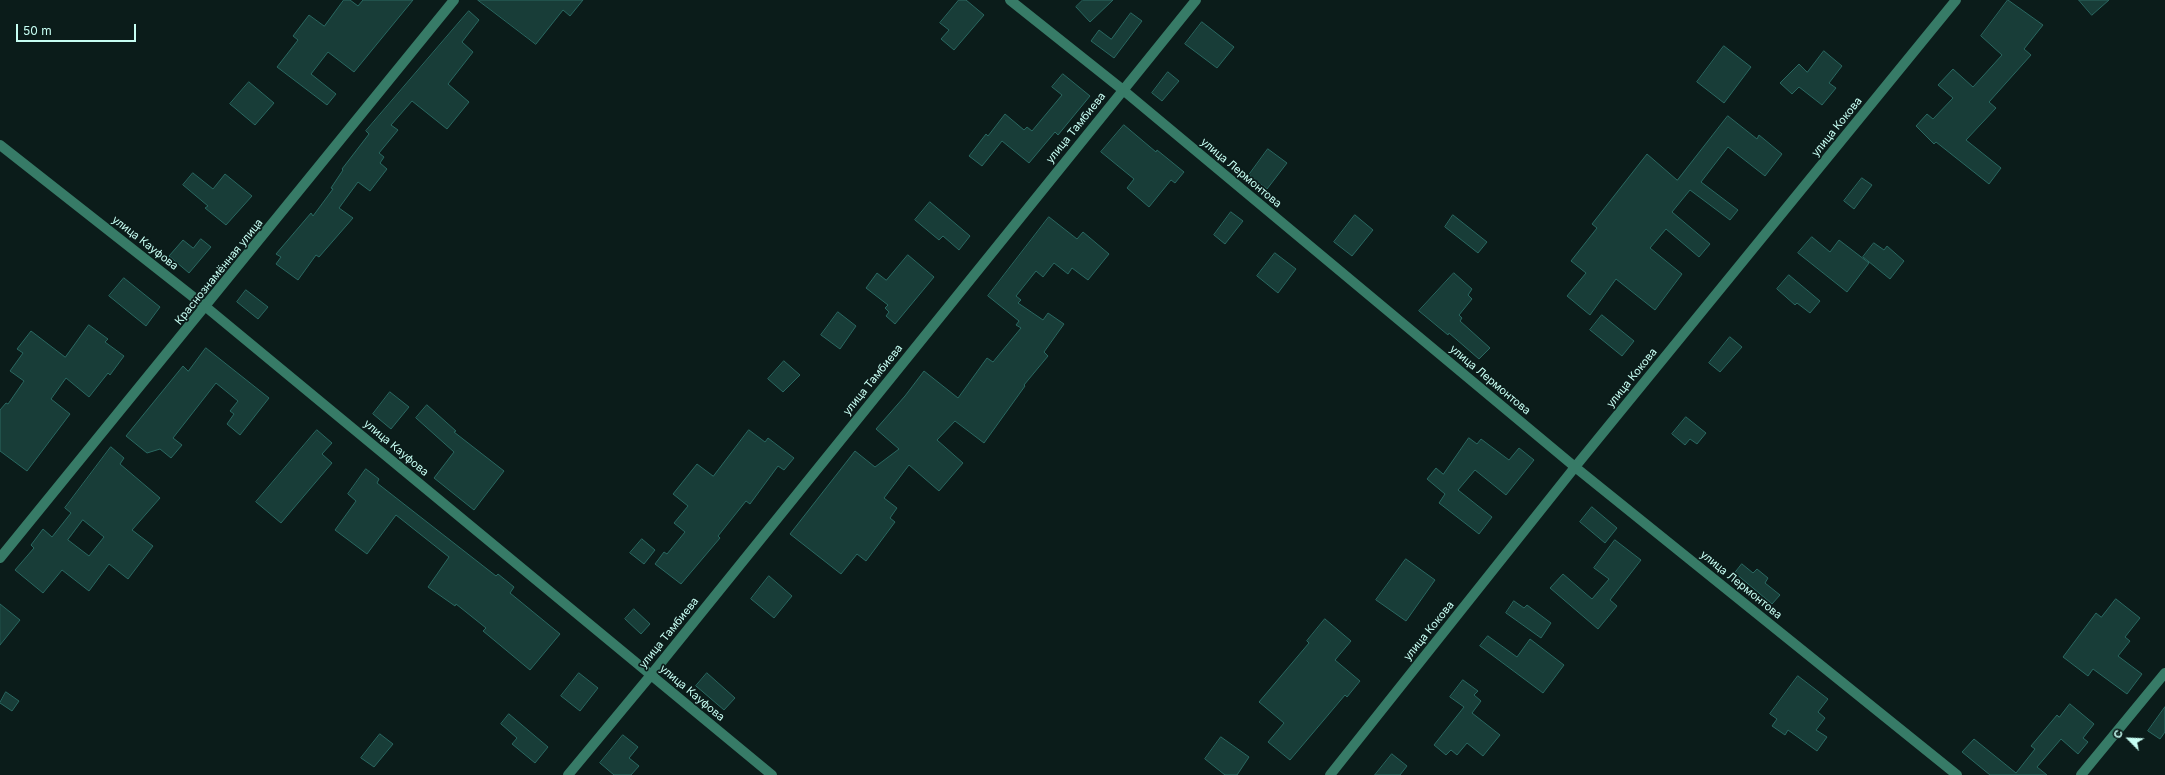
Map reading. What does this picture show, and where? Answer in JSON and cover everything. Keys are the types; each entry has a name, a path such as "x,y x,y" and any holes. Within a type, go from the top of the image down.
{"street":[{"name":"Краснознамённая улица","path":"0,558 206,307 454,0"},
{"name":"улица Лермонтова","path":"1010,0 1123,90 1575,467 1957,775"},
{"name":"улица Тамбиева","path":"568,775 651,675 1196,0"},
{"name":"улица Кокова","path":"1330,775 1575,467 1956,0"},
{"name":"улица Кауфова","path":"0,145 206,307 772,775"},
{"path":"2081,775 2165,672"}],"building":[{"path":"344,0 350,0 358,6 363,0 413,0 354,72 328,52 311,74 336,94 327,105 277,67 298,40 293,36 309,15 324,26"},
{"path":"478,0 583,0 570,16 563,10 536,44"},
{"path":"959,0 966,0 984,15 954,50 941,39 949,30 940,23"},
{"path":"1083,0 1113,0 1090,22 1076,7"},
{"path":"2008,0 2043,25 2024,49 2031,55 1989,102 1996,108 1966,140 2001,168 1989,184 1936,142 1934,144 1916,126 1927,114 1933,119 1953,98 1938,85 1953,69 1973,87 2002,55 1981,36"},
{"path":"2079,0 2109,0 2092,15"},
{"path":"469,11 479,20 462,42 473,52 448,84 469,102 447,129 412,101 391,125 398,130 379,153 384,157 380,163 387,169 370,191 358,182 339,208 353,218 319,257 316,255 298,280 276,264 281,257 276,254 311,213 313,216 333,189 331,188 343,170 342,169 369,134 366,131"},
{"path":"1131,13 1142,21 1114,58 1091,41 1099,30 1111,39"},
{"path":"1202,22 1234,47 1217,68 1185,44"},
{"path":"1724,46 1751,67 1724,103 1697,82"},
{"path":"1824,51 1842,66 1829,83 1836,88 1822,105 1799,87 1792,94 1780,83 1799,64 1807,72"},
{"path":"1168,72 1179,81 1162,101 1152,93"},
{"path":"1063,74 1090,96 1058,135 1055,132 1029,163 1002,141 982,166 969,156 986,134 988,136 1005,114 1024,130 1027,127 1032,131 1062,95 1052,87"},
{"path":"249,82 274,103 255,125 230,104"},
{"path":"1728,116 1757,139 1759,135 1782,154 1765,176 1728,147 1701,182 1738,210 1730,220 1690,190 1672,212 1710,244 1699,257 1666,229 1650,248 1682,274 1655,310 1616,279 1590,315 1567,296 1586,273 1571,261 1597,228 1592,224 1647,154 1677,180"},
{"path":"1124,125 1156,152 1157,150 1184,172 1175,183 1171,180 1149,207 1127,188 1134,179 1101,152"},
{"path":"1268,149 1287,163 1267,189 1249,175"},
{"path":"193,173 213,189 225,174 252,196 226,225 205,208 208,206 183,185"},
{"path":"1862,178 1872,185 1854,209 1844,201"},
{"path":"930,202 970,236 959,250 943,236 939,240 915,220"},
{"path":"1231,212 1243,221 1225,244 1214,235"},
{"path":"1355,215 1373,230 1352,256 1334,242"},
{"path":"1453,215 1487,242 1478,253 1445,227"},
{"path":"1049,217 1077,239 1083,232 1109,254 1088,280 1072,268 1068,274 1054,263 1043,277 1036,271 1016,296 1021,300 1018,303 1043,320 1048,313 1064,324 1044,352 1048,356 1024,385 1025,386 984,443 955,421 937,440 963,463 939,491 909,465 884,498 897,508 890,518 895,522 866,561 857,554 841,574 790,534 855,451 875,467 899,449 876,429 905,396 924,371 958,398 987,358 993,362 1021,328 1016,325 1019,321 988,296"},
{"path":"1812,237 1830,252 1839,240 1869,263 1847,292 1798,253"},
{"path":"201,239 211,247 189,273 169,256 183,240 193,248"},
{"path":"1874,243 1884,250 1887,246 1904,261 1890,279 1863,257"},
{"path":"1275,253 1296,269 1278,293 1257,276"},
{"path":"908,255 934,277 895,324 886,316 889,312 885,308 888,305 866,288 877,273 886,280"},
{"path":"1454,273 1472,289 1468,295 1472,299 1459,315 1462,318 1460,321 1490,348 1479,359 1449,333 1448,335 1419,311"},
{"path":"1789,275 1820,301 1810,313 1797,303 1795,305 1777,289"},
{"path":"124,278 160,307 146,326 109,296"},
{"path":"246,290 268,307 258,319 237,302"},
{"path":"838,312 856,326 840,349 821,335"},
{"path":"1602,315 1634,341 1622,356 1590,330"},
{"path":"89,325 108,339 105,342 124,356 110,375 108,373 89,397 66,378 51,399 70,414 27,471 0,451 0,410 6,403 8,404 24,381 10,371 23,353 17,349 31,331 65,357"},
{"path":"1730,337 1742,347 1720,372 1709,363"},
{"path":"206,348 269,398 240,435 227,424 234,414 230,411 238,401 216,383 173,438 182,445 171,458 160,449 147,453 126,436 183,366 188,371"},
{"path":"784,361 800,375 783,392 768,379"},
{"path":"390,392 409,407 391,429 373,414"},
{"path":"427,405 456,431 454,432 504,471 474,510 434,478 454,452 416,418"},
{"path":"1686,417 1706,433 1697,444 1690,439 1685,445 1672,434"},
{"path":"317,430 332,443 322,454 332,463 281,523 256,502"},
{"path":"749,430 765,442 768,438 794,458 784,470 778,466 750,504 746,501 718,536 720,538 681,584 655,564 664,552 667,554 685,532 674,523 688,506 673,494 697,464 713,476"},
{"path":"1469,438 1477,444 1481,439 1509,460 1519,448 1534,460 1506,495 1475,470 1458,490 1492,517 1479,534 1439,503 1445,494 1427,479 1436,468 1443,474"},
{"path":"111,447 124,458 120,464 160,498 132,530 153,546 128,579 109,564 89,591 62,570 43,593 15,570 34,548 31,545 43,529 52,537 71,513 65,508","holes":["83,520 104,537 89,556 68,540"]},
{"path":"366,469 379,479 377,483 496,576 498,574 514,587 510,593 560,634 530,670 483,631 486,628 456,604 455,606 428,587 449,557 396,515 367,554 335,530 356,501 348,494"},
{"path":"1592,507 1617,528 1605,543 1580,522"},
{"path":"642,539 655,550 644,564 630,553"},
{"path":"1615,540 1641,560 1610,600 1617,606 1598,629 1550,588 1563,574 1592,599 1609,579 1594,568"},
{"path":"1406,559 1435,580 1406,621 1376,600"},
{"path":"1742,564 1753,573 1757,569 1768,578 1765,583 1780,595 1772,604 1735,573"},
{"path":"769,576 792,596 774,618 751,599"},
{"path":"2116,599 2140,618 2125,637 2130,641 2118,656 2142,674 2127,694 2093,669 2088,676 2063,657 2096,613 2101,617"},
{"path":"1514,601 1524,608 1527,605 1551,623 1541,638 1506,613"},
{"path":"0,604 20,620 0,645"},
{"path":"634,609 650,624 641,634 625,619"},
{"path":"1325,619 1351,641 1335,660 1360,681 1347,697 1345,695 1290,760 1268,742 1284,723 1259,702 1309,643 1307,641"},
{"path":"1488,636 1517,657 1530,639 1564,665 1543,693 1480,646"},
{"path":"579,673 598,688 580,711 561,696"},
{"path":"707,673 735,698 724,710 696,686"},
{"path":"1798,676 1828,699 1818,712 1825,718 1816,730 1827,737 1817,751 1788,730 1785,735 1772,726 1777,719 1770,714"},
{"path":"1463,680 1478,691 1474,695 1481,701 1472,713 1500,735 1483,756 1467,743 1457,755 1451,750 1446,755 1434,745 1464,707 1450,697"},
{"path":"6,692 19,701 12,711 0,703"},
{"path":"2070,704 2094,724 2083,738 2088,742 2078,754 2061,739 2037,767 2047,775 1990,775 1962,752 1974,739 2016,773 2035,749 2031,746 2057,715 2059,717"},
{"path":"2165,707 2165,732 2160,739 2148,731"},
{"path":"509,714 548,747 535,763 512,744 517,738 501,724"},
{"path":"380,734 393,744 374,767 361,758"},
{"path":"623,735 638,747 629,758 639,766 631,775 614,775 600,763"},
{"path":"1221,737 1249,757 1237,775 1225,775 1205,759"},
{"path":"1392,754 1407,766 1400,775 1375,775"}]}
